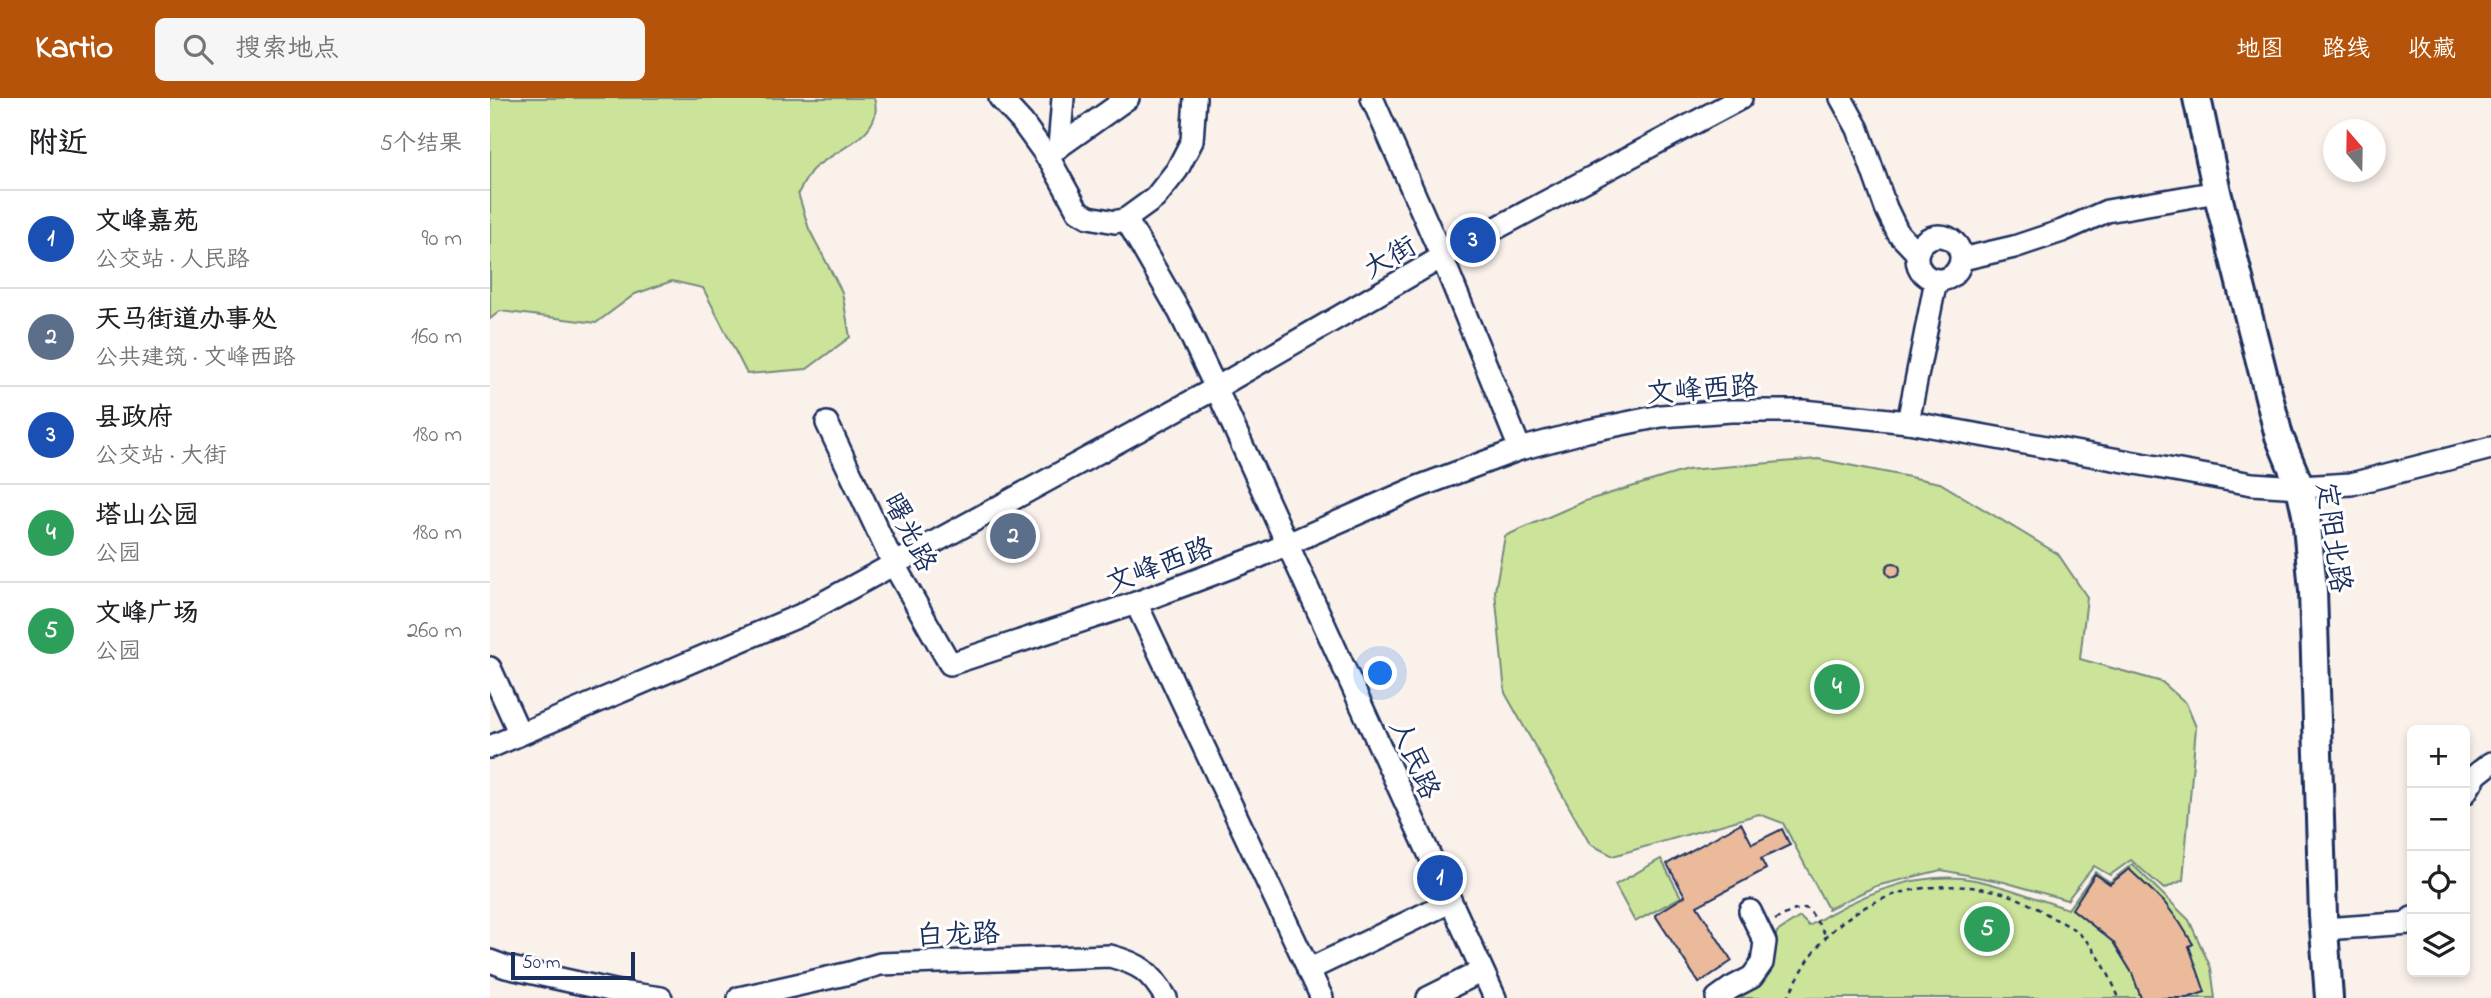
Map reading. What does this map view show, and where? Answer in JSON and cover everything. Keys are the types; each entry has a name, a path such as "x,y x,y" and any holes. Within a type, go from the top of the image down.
{"main road":[{"name":"定阳北路","path":"2197,98 2217,192 2279,436 2300,487 2306,514 2313,591 2324,929 2329,998"}],"street":[{"path":"1000,98 1053,151 1078,211 1088,218 1105,221 1126,219 1155,198 1177,170 1192,141 1195,98"},
{"path":"1053,151 1063,98"},
{"path":"1053,151 1128,98"},
{"path":"1372,98 1442,257 1520,449"},
{"name":"大街","path":"490,747 801,615 1216,388 1442,257 1741,98"},
{"path":"1841,98 1858,129 1886,208 1898,233 1917,253"},
{"path":"1962,259 2014,247 2062,231 2107,211 2217,192"},
{"name":"人民路","path":"1126,219 1180,313 1216,388 1495,998"},
{"path":"1946,236 1958,245 1962,259 1956,273 1943,280 1936,280 1923,273 1917,261 1917,253 1920,246 1931,237 1946,236"},
{"path":"1908,422 1936,280"},
{"name":"文峰西路","path":"950,664 1136,603 1258,557 1418,487 1520,449 1661,416 1803,411 1908,422 2252,484 2300,487 2351,484 2491,448"},
{"name":"曙光路","path":"827,423 893,563 950,664"},
{"path":"1136,603 1322,998"},
{"path":"490,668 520,734"},
{"path":"2468,788 2477,774 2491,763"},
{"path":"1308,970 1450,902"},
{"path":"1717,998 1752,977 1762,963 1765,942 1754,920"},
{"path":"2324,929 2407,924"},
{"name":"白龙路","path":"738,998 880,964 1110,956 1135,962 1154,978 1166,998"},
{"path":"490,961 506,967 620,992 661,998"},
{"path":"1428,998 1482,971"}],"path":[{"path":"1787,998 1807,960 1836,927 1872,903 1912,888 1955,884 1998,891 2038,908 2077,932 2104,964 2119,998"},
{"path":"1754,920 1805,908 1810,911 1827,937"}],"green space":[{"path":"490,98 874,98 876,111 866,132 813,169 798,193 809,229 842,292 850,337 807,369 747,374 703,288 672,281 635,294 596,323 500,311 490,319"},
{"path":"1818,459 1940,483 2058,554 2087,597 2080,659 2162,682 2186,703 2196,727 2183,880 2164,889 2131,860 2110,875 2094,866 2067,900 2004,882 1941,870 1876,886 1828,909 1783,823 1759,814 1613,856 1590,844 1505,693 1495,591 1505,536 1585,501 1687,470"},
{"path":"1661,859 1681,897 1635,922 1615,885"},
{"path":"2132,864 2189,920 2211,968 2215,998 1732,998 1764,978 1777,932 1800,917 1809,926 1867,895 1931,878 1975,880 2068,909 2095,872 2110,882"}],"building":[{"path":"1890,563 1896,563 1900,570 1896,577 1890,577 1886,573 1886,567"},
{"path":"1741,823 1752,844 1782,829 1790,845 1761,859 1766,869 1697,906 1732,961 1699,983 1655,915 1685,896 1667,864"},
{"path":"2129,869 2164,902 2193,944 2189,946 2205,992 2187,998 2141,998 2132,973 2113,942 2072,909 2095,874 2110,884"}],"place":[{"name":"县政府","path":"1473,240"},
{"name":"天马街道办事处","path":"1013,536"},
{"name":"塔山公园","path":"1837,687"},
{"name":"文峰嘉苑","path":"1440,878"},
{"name":"文峰广场","path":"1987,929"}]}
